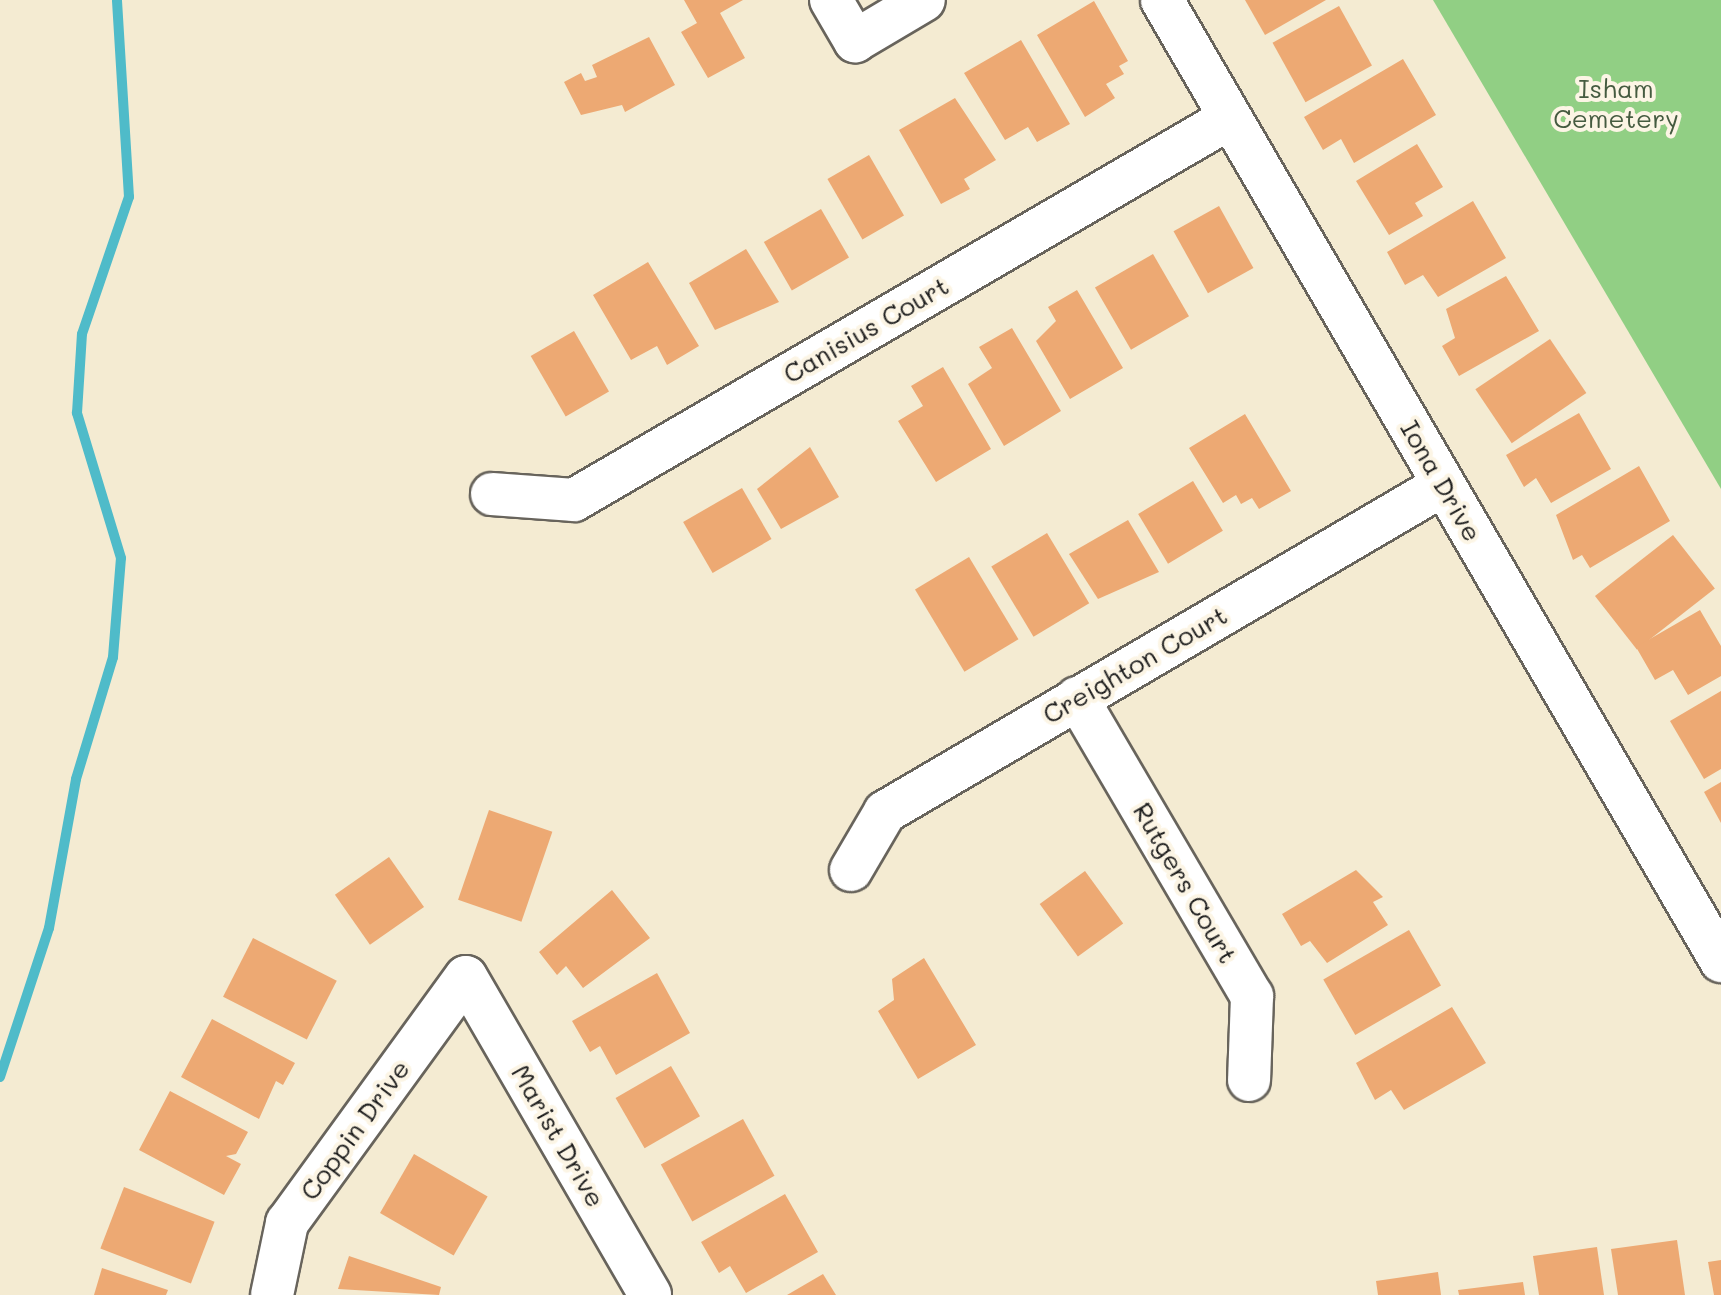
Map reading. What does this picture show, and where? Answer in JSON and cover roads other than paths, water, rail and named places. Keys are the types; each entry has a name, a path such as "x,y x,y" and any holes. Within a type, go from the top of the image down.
{"street":[{"path":"831,0 855,41 924,0"},
{"name":"Iona Drive","path":"1162,0 1721,961"},
{"name":"Canisius Court","path":"492,494 574,500 1230,118"},
{"name":"Creighton Court","path":"851,870 885,812 1443,485"},
{"name":"Rutgers Court","path":"1077,698 1252,996 1249,1080"},
{"name":"Coppin Drive","path":"272,1295 287,1223 466,977"},
{"name":"Marist Drive","path":"466,977 650,1295"}],"waterway":[{"path":"0,1077 49,928 76,779 113,657 121,558 77,413 82,334 129,197 117,0"}],"park label":[{"name":"Isham Cemetery","path":"1616,104"}]}
